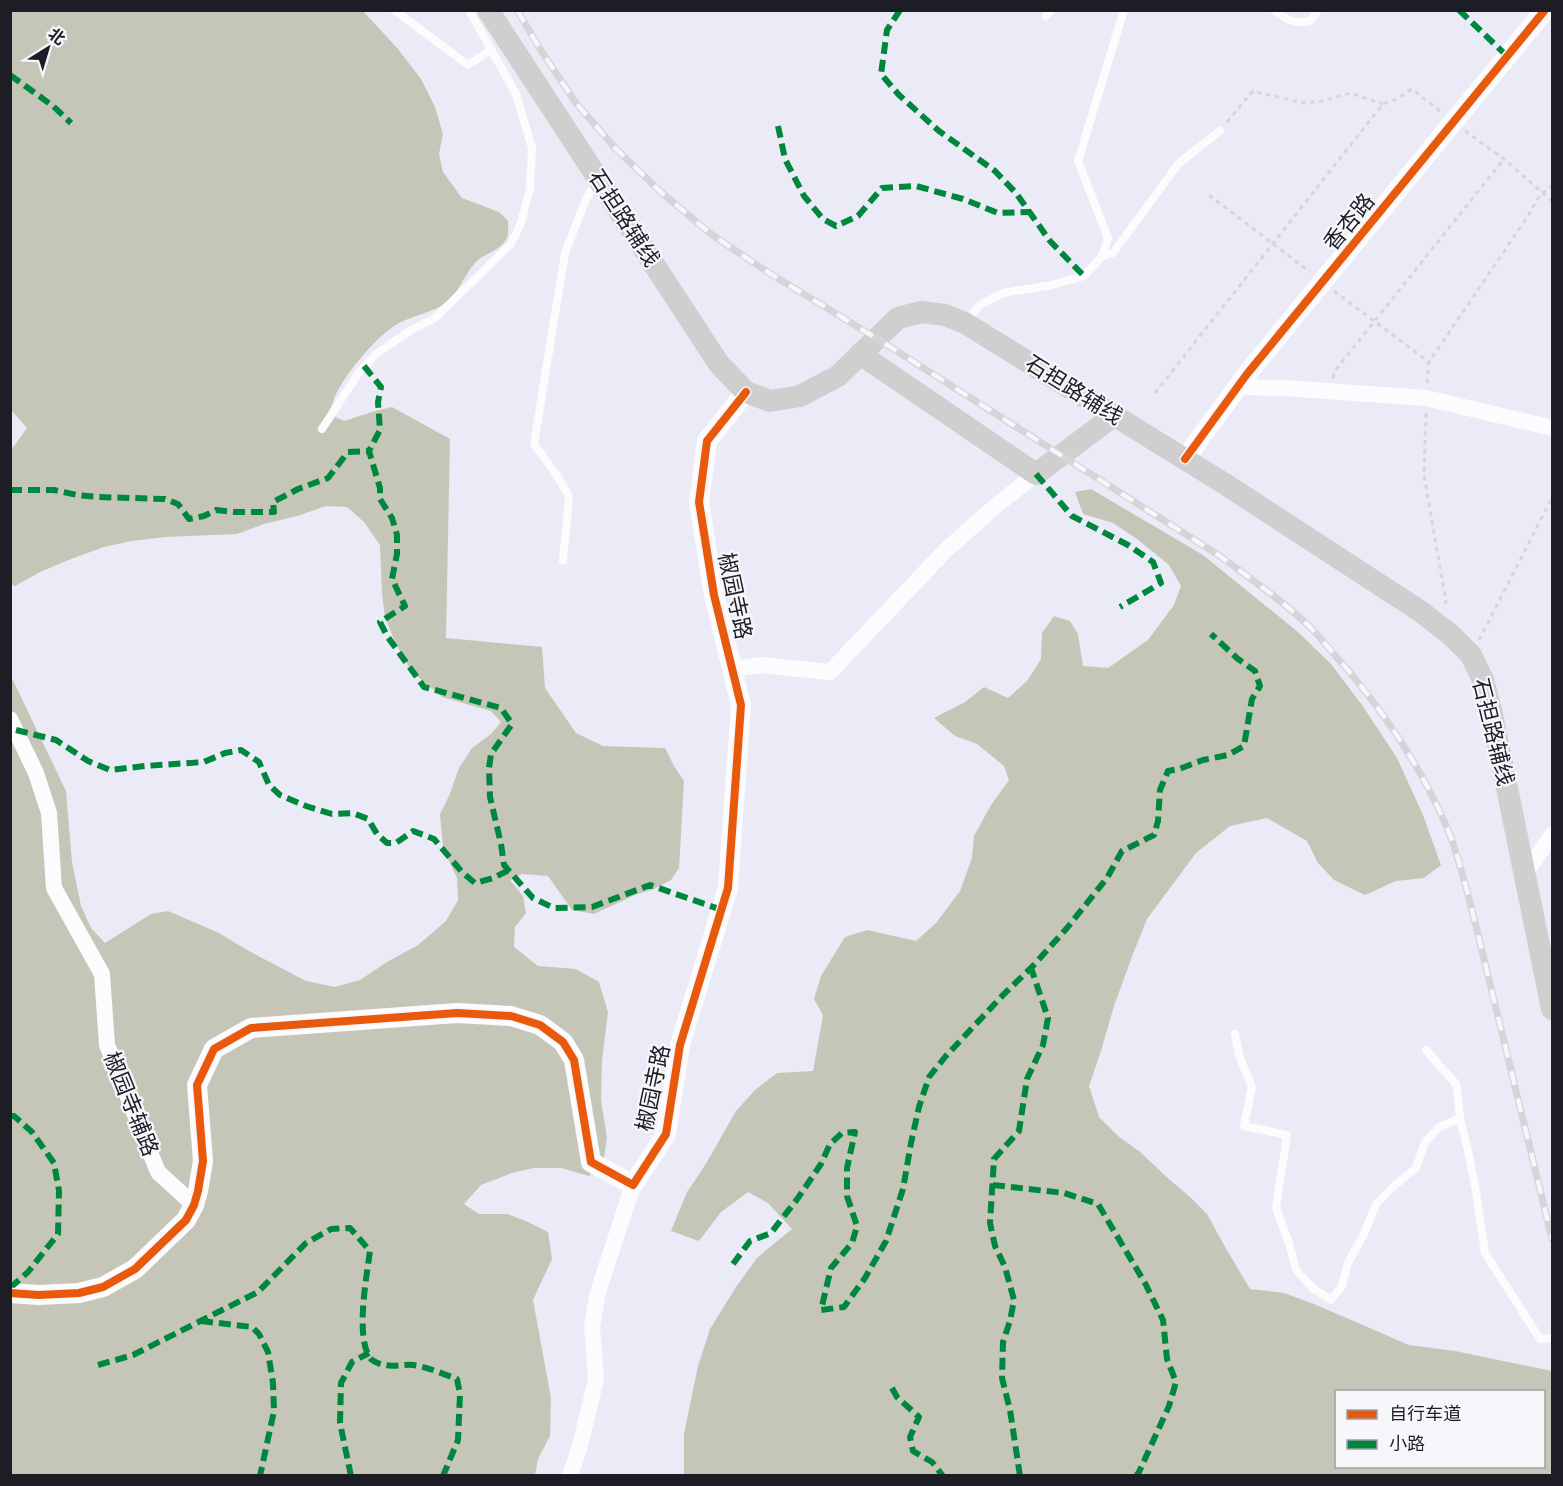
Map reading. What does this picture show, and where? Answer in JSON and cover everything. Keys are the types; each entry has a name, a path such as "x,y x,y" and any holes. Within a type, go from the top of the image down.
{"main road":[{"name":"石担路辅线","path":"488,10 719,364 746,392 770,401 800,396 838,376 898,318 921,312 945,315 965,322 1185,459 1420,611 1451,635 1471,655 1483,680 1492,714 1552,1009"},
{"path":"860,354 1036,474 1115,416"}],"street":[{"name":"香杏路","path":"1185,459 1237,387 1545,10"},
{"path":"1237,387 1426,398 1552,428"},
{"name":"椒园寺路","path":"633,1185 666,1134 680,1045 728,888 741,705 714,595 699,502 708,441 746,392"},
{"path":"733,669 761,664 830,672 946,549 1036,474"},
{"name":"椒园寺辅路","path":"10,719 36,773 49,813 54,888 102,974 107,1045 158,1172 194,1205"},
{"path":"1525,874 1552,835"},
{"path":"10,1293 39,1295 79,1293 103,1287 135,1269 186,1220 194,1205 203,1161 197,1085 214,1049 252,1028 457,1013 511,1016 540,1025 563,1042 574,1060 591,1162 633,1185 598,1292 592,1326 596,1379 580,1446 570,1476"}],"lane":[{"path":"394,10 468,65 491,50"},
{"path":"322,429 360,371 376,354 411,330 435,318 511,244 521,223 530,188 532,148 516,94 469,10"},
{"path":"965,322 980,305 1003,293 1052,285 1084,276 1102,256 1108,238 1078,161 1124,10"},
{"path":"1274,10 1284,18 1297,23 1310,21 1318,10"},
{"path":"1102,256 1113,253 1179,163 1220,131"},
{"path":"563,561 569,496 534,444 566,253 586,199 598,179"},
{"path":"1235,1035 1239,1055 1252,1087 1245,1126 1287,1135 1276,1208 1296,1270 1314,1289 1331,1300 1342,1286 1347,1263 1364,1234 1376,1204 1416,1168 1425,1142 1438,1128 1460,1119"},
{"path":"1426,1050 1456,1084 1460,1119 1476,1191 1485,1253 1540,1339 1552,1338"}],"path":[{"path":"1155,393 1383,104 1397,99 1412,89 1504,159 1552,201"},
{"path":"1220,131 1253,92 1303,103 1322,101 1350,93 1383,104"},
{"path":"1330,391 1334,372 1504,159"},
{"path":"1471,655 1552,498"}],"shaded area":[{"path":"11,11 363,11 398,49 421,79 435,107 443,134 439,154 443,172 462,198 499,212 508,221 507,238 497,249 478,260 450,299 438,308 396,325 367,351 339,388 329,414 344,421 392,407 450,439 446,638 542,647 545,688 576,733 603,746 665,748 684,781 679,868 671,880 594,914 572,910 548,876 522,874 510,880 523,896 526,913 515,927 514,947 538,966 576,969 599,982 608,1012 602,1061 601,1100 607,1138 604,1158 589,1176 561,1168 534,1168 512,1173 481,1185 464,1204 479,1214 507,1214 548,1232 552,1259 533,1300 551,1398 550,1436 538,1459 535,1475 11,1475 10,674 66,791 72,862 81,906 91,928 105,943 151,914 168,911 219,933 306,981 335,987 360,980 418,945 446,921 458,900 457,878 443,848 440,814 459,768 472,748 491,734 501,722 491,711 442,697 411,671 395,642 385,617 380,545 364,522 347,507 326,506 237,534 166,537 104,547 40,572 15,586 11,584 11,450 27,428 10,409"},
{"path":"1091,489 1203,555 1298,632 1331,664 1362,705 1397,758 1423,815 1441,865 1424,878 1396,881 1365,895 1334,880 1318,863 1307,841 1267,818 1230,826 1196,853 1147,919 1114,1006 1089,1086 1099,1117 1207,1214 1250,1289 1284,1293 1409,1345 1455,1351 1552,1371 1552,1475 684,1475 684,1434 698,1366 710,1329 757,1258 792,1229 768,1203 748,1192 721,1212 699,1241 671,1231 687,1192 736,1111 755,1090 777,1073 813,1071 823,1015 814,999 821,976 845,937 867,930 916,941 936,923 960,891 972,858 974,836 991,805 1009,780 1004,766 977,744 955,736 934,718 965,702 984,687 1008,698 1027,681 1041,659 1042,633 1054,616 1070,621 1078,634 1083,666 1108,668 1148,640 1174,605 1181,586 1169,565 1113,523 1083,514 1075,492"}],"railway":[{"path":"517,10 576,103 615,148 662,193 711,234 766,271 1220,556 1300,617 1351,674 1384,716 1412,760 1437,806 1452,841 1475,922 1552,1239"}],"marked path":[{"path":"900,10 887,30 881,74 899,95 939,131 995,171 1016,193 1050,241 1084,276"},
{"path":"1459,10 1508,57"},
{"path":"10,75 53,106 71,123"},
{"path":"778,126 785,159 804,196 823,219 836,226 858,216 882,188 916,186 963,199 998,213 1030,212"},
{"path":"364,366 381,387 378,402 380,430 369,451 380,488 380,499 392,518 397,535 397,554 392,579 405,606 380,622 387,636 424,687 501,708 512,724 491,754 489,768 490,797 504,865 533,898 554,908 592,907 650,885 722,910"},
{"path":"10,490 54,490 98,497 165,499 178,504 189,519 204,516 216,510 274,512 273,502 298,489 328,478 348,452 369,451"},
{"path":"1036,474 1072,516 1128,545 1153,562 1161,583 1120,607"},
{"path":"733,1264 750,1241 771,1233 821,1164 830,1144 842,1133 855,1132 847,1168 847,1196 857,1226 852,1243 831,1268 821,1310 844,1307 865,1278 886,1241 903,1189 919,1107 929,1077 945,1057 1067,928 1107,878 1122,851 1154,835 1158,821 1160,790 1168,771 1228,755 1244,746 1252,699 1260,686 1255,671 1211,634"},
{"path":"16,730 56,740 88,761 110,770 204,762 225,753 241,750 259,762 269,785 280,795 332,814 353,813 368,819 377,834 387,843 396,843 413,831 434,839 462,872 475,883 509,870"},
{"path":"1020,1476 1010,1410 1002,1378 1003,1342 1014,1300 1005,1267 995,1246 990,1223 994,1159 1019,1131 1027,1079 1043,1045 1048,1018 1031,968"},
{"path":"10,1116 14,1116 32,1132 54,1163 59,1191 58,1234 28,1272 10,1288"},
{"path":"993,1185 1064,1193 1098,1204 1145,1283 1163,1320 1167,1359 1176,1382 1169,1406 1136,1476"},
{"path":"98,1365 133,1355 258,1292 306,1243 331,1229 350,1228 370,1251 363,1324 364,1339 372,1360 388,1366 419,1366 457,1379 460,1394 458,1440 443,1476"},
{"path":"201,1321 252,1327 259,1334 268,1352 273,1383 274,1411 260,1476"},
{"path":"351,1476 340,1423 341,1383 352,1362 369,1353"},
{"path":"892,1388 897,1397 919,1417 910,1437 913,1451 932,1462 943,1476"}],"cycle path":[{"path":"1185,459 1247,374 1545,10"},
{"path":"10,1293 39,1295 79,1293 103,1287 135,1269 186,1220 194,1205 203,1161 197,1085 214,1049 251,1028 457,1013 511,1016 540,1025 563,1042 574,1060 591,1162 633,1185 666,1134 680,1045 728,888 741,705 714,595 699,502 707,441 746,392"}]}
